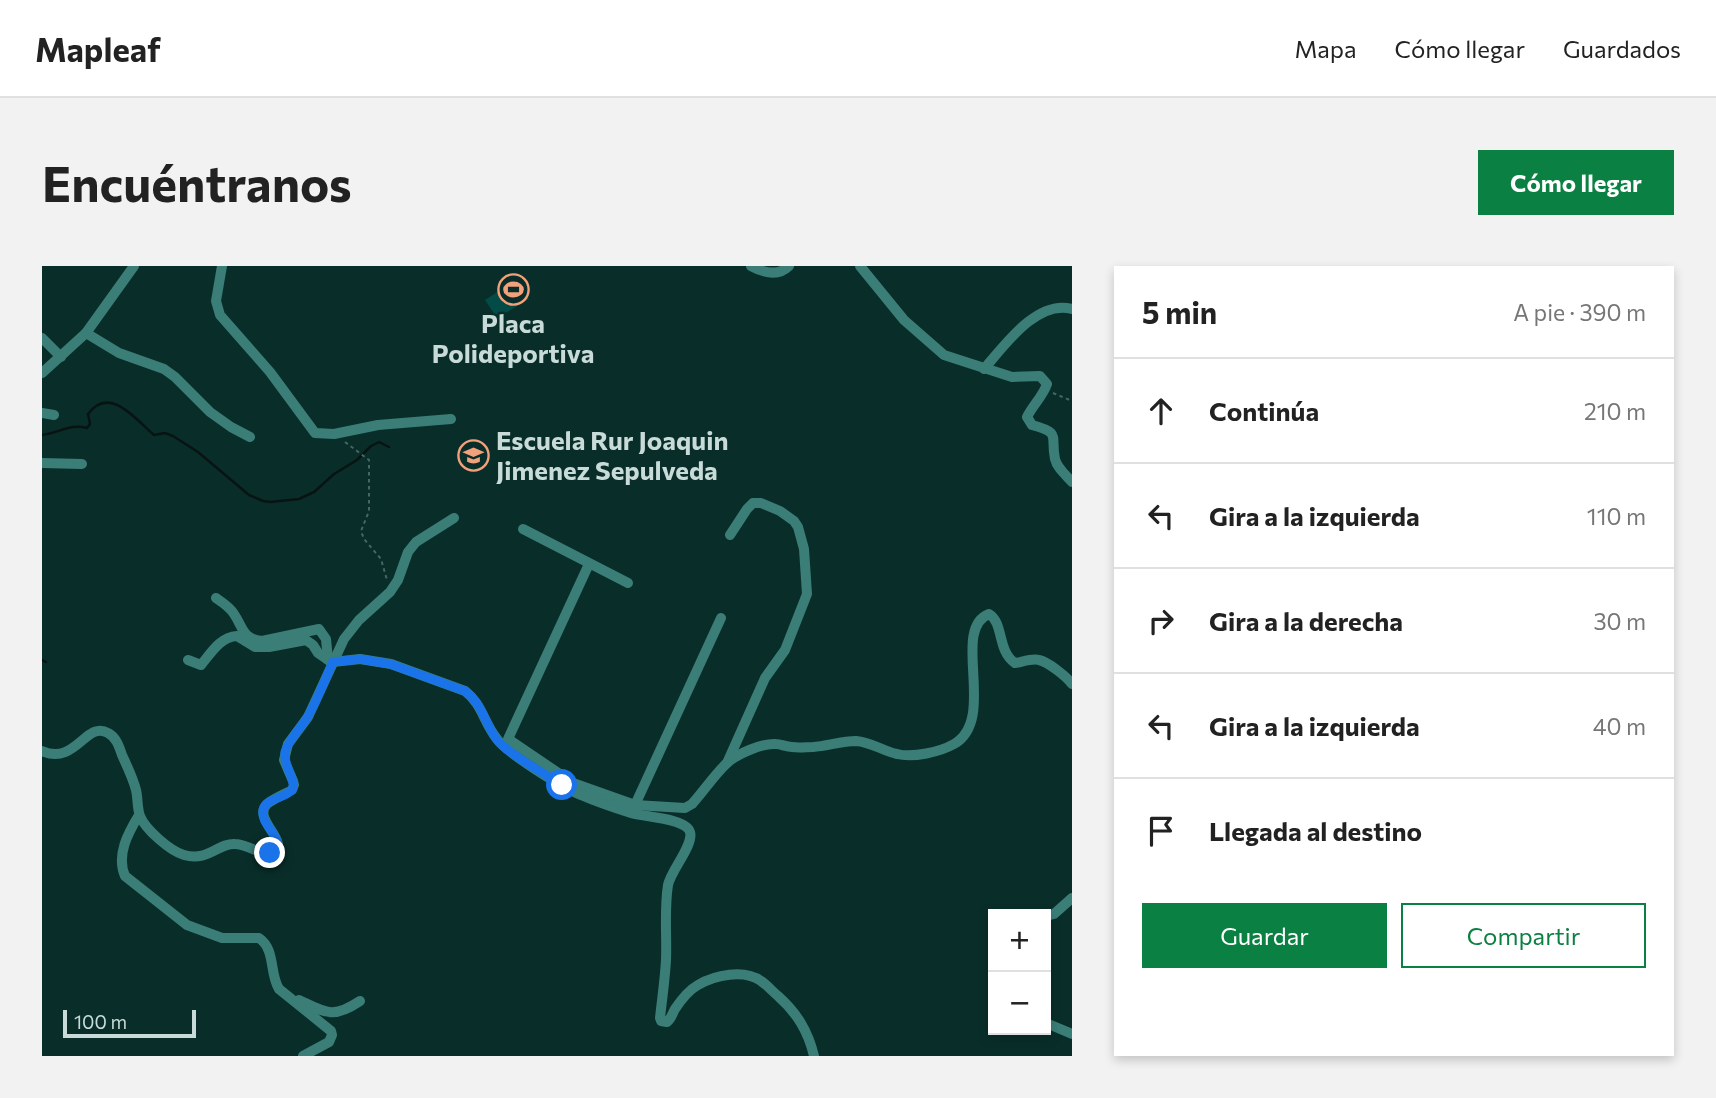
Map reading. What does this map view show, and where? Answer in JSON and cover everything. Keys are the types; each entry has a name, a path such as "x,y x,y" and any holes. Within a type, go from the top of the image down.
{"street":[{"path":"42,373 86,333 134,266"},
{"path":"222,266 216,301 220,315 270,373 315,433 334,434 378,425 451,419"},
{"path":"751,266 767,274 785,270 789,266"},
{"path":"860,266 904,320 944,355 1012,377 1040,376 1047,384 1027,416 1032,425 1052,433 1055,460 1072,482"},
{"path":"984,369 1015,332 1040,314 1052,308 1072,309"},
{"path":"86,333 119,353 164,369 210,412 250,437"},
{"path":"42,338 61,357"},
{"path":"42,413 54,415"},
{"path":"42,463 82,464"},
{"path":"506,743 573,783 635,805 685,808 692,804 727,762 765,678 785,650 807,594 804,549 794,521 780,511 754,503 730,535"},
{"path":"42,751 66,753 90,733 102,730 111,734 117,741 136,789 139,815 149,829 169,847 184,855 203,856 235,844 270,853 278,844 263,812 265,806 292,790 293,781 284,760 288,744 307,718 331,661 359,620 390,592 398,580 408,552 416,542 454,518"},
{"path":"523,529 628,583"},
{"path":"506,743 589,564"},
{"path":"216,597 233,611 242,631 257,641 319,629 326,639 331,661"},
{"path":"727,762 759,746 776,744 792,747 821,746 855,741 898,755 935,752 956,743 968,730 974,705 973,631 982,616 989,614 996,618 1006,654 1010,659 1015,663 1041,660 1072,684"},
{"path":"635,805 721,618"},
{"path":"188,660 201,665 213,649 227,638 237,636 256,647 269,648 306,640 318,653 331,661 360,659 390,664 465,691 474,697 492,732 562,785 632,813 668,820 688,828 690,841 674,869 667,897 661,1021 671,1020 674,1011 695,986 718,976 748,975 760,980 790,1007 805,1027 814,1056"},
{"path":"139,815 121,858 125,876 187,925 222,938 262,940 270,952 275,983 279,989 331,1031 329,1042 303,1056"},
{"path":"1051,915 1072,898"},
{"path":"286,994 334,1013 360,1001"},
{"path":"1051,1025 1072,1034"}],"path":[{"path":"1045,390 1072,401"},
{"path":"334,434 369,460 369,511 361,531 381,559 390,592"}],"shaded area":[{"name":"Placa Polideportiva","path":"518,279 529,299 497,318 485,300"}],"waterway":[{"path":"42,435 70,427 87,428 90,424 88,414 96,406 114,404 131,414 154,435 165,433 173,436 198,452 249,495 270,502 299,499 314,492 334,474 357,460 371,446 379,442 389,447"},
{"path":"42,660 46,662"}],"place":[{"name":"Placa Polideportiva","path":"513,289"},
{"name":"Escuela Rur Joaquin Jimenez Sepulveda","path":"473,456"}],"route":[{"path":"270,853 278,844 263,812 265,806 292,790 293,781 284,760 288,744 307,718 333,662 360,659 390,664 465,691 474,697 481,707 492,732 504,747 562,785"}]}
